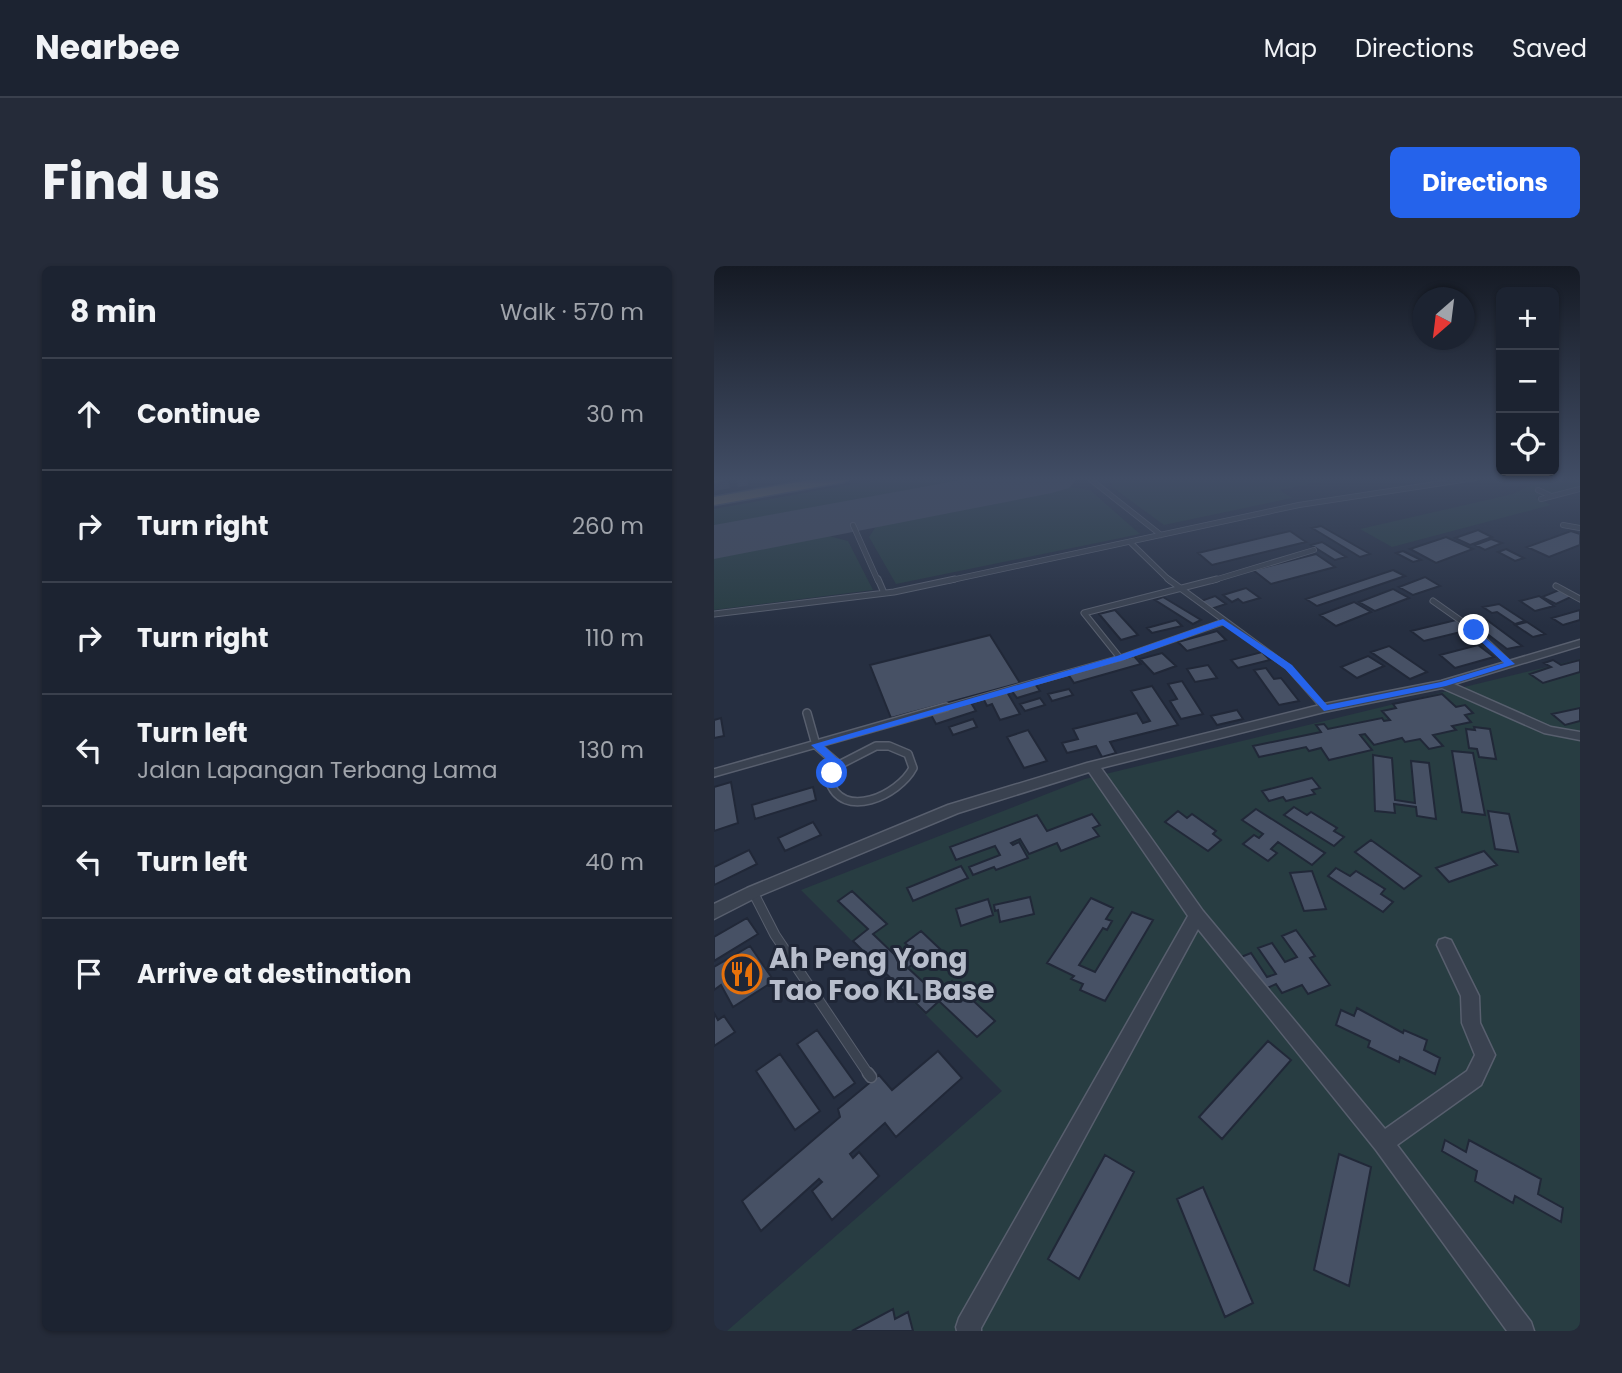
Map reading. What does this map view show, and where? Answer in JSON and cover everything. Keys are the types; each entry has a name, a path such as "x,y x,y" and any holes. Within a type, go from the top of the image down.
{"street":[{"path":"714,912 753,892 953,809 1092,766 1324,708 1443,684 1580,643"},
{"path":"1443,684 1548,730 1580,736"},
{"path":"1092,766 1197,916 1384,1143 1522,1331"},
{"path":"967,1330 1197,916"},
{"path":"1384,1143 1474,1078 1485,1055 1471,1023 1470,996 1445,945"}],"lane":[{"path":"855,528 884,593"},
{"path":"1152,528 1161,535"},
{"path":"714,614 884,593 1195,528"},
{"path":"1130,542 1180,590 1288,667 1324,708"},
{"path":"1120,658 1084,613 1180,590 1314,550"},
{"path":"1556,586 1580,599"},
{"path":"1433,601 1474,630 1510,664"},
{"path":"714,773 1120,658 1223,622"},
{"path":"807,713 816,745 838,764"},
{"path":"889,746 908,754 913,768 910,777 898,789 887,795 863,800 839,795 832,788 832,773 838,764 863,749 889,746"},
{"path":"753,892 775,935 871,1077"}],"green space":[{"path":"875,528 1133,528 1140,534 896,584 869,537"},
{"path":"1366,528 1465,528 1392,547 1360,529"},
{"path":"821,534 848,541 873,590 714,610 714,554"},
{"path":"1580,659 1580,1331 727,1331 1002,1091 801,890 1085,779"}],"building":[{"path":"1312,528 1324,528 1370,554 1360,557"},
{"path":"1478,530 1492,537 1470,545 1455,538"},
{"path":"1290,531 1306,542 1212,565 1198,553"},
{"path":"1571,531 1580,534 1580,545 1549,557 1527,547"},
{"path":"1446,537 1473,549 1436,563 1410,549"},
{"path":"1491,539 1502,543 1485,550 1475,545"},
{"path":"1322,542 1346,557 1335,560 1311,545"},
{"path":"1506,549 1524,558 1515,561 1498,552"},
{"path":"1403,551 1421,560 1413,562 1396,553"},
{"path":"1316,554 1335,567 1271,584 1253,570"},
{"path":"1393,570 1405,576 1317,606 1306,599"},
{"path":"1425,577 1440,586 1413,595 1399,587"},
{"path":"1246,588 1260,598 1243,603 1238,599 1232,602 1223,595"},
{"path":"1393,589 1409,598 1375,611 1359,602"},
{"path":"1559,590 1573,596 1556,604 1542,597"},
{"path":"1215,596 1226,604 1211,609 1201,601"},
{"path":"1539,596 1554,606 1535,611 1520,601"},
{"path":"1163,597 1201,620 1193,624 1155,600"},
{"path":"1354,602 1371,612 1336,626 1320,615"},
{"path":"1499,604 1525,621 1515,624 1497,612 1492,613 1483,607"},
{"path":"1115,610 1138,635 1121,640 1099,614"},
{"path":"1580,610 1580,620 1563,625 1552,618"},
{"path":"1176,620 1182,626 1152,633 1147,628"},
{"path":"1456,620 1469,630 1424,641 1411,631"},
{"path":"1487,620 1522,646 1507,649 1473,623"},
{"path":"1527,622 1545,634 1533,637 1515,625"},
{"path":"1217,631 1226,640 1187,651 1178,642"},
{"path":"990,635 1020,683 891,718 870,665"},
{"path":"1478,645 1494,657 1455,668 1440,655"},
{"path":"1389,646 1427,672 1410,679 1371,652"},
{"path":"1262,652 1270,660 1238,668 1231,660"},
{"path":"1162,653 1176,666 1154,674 1140,659"},
{"path":"1134,656 1141,664 1074,683 1068,674"},
{"path":"1368,656 1384,666 1357,678 1341,667"},
{"path":"1553,660 1561,665 1580,660 1580,672 1543,683 1530,674 1551,667 1544,663"},
{"path":"1208,665 1217,678 1195,682 1187,669"},
{"path":"1266,668 1274,679 1281,678 1299,701 1279,705 1254,670"},
{"path":"1182,681 1203,714 1181,719 1170,701 1177,699 1168,684"},
{"path":"1035,684 1040,691 1017,698 1012,691"},
{"path":"1152,686 1178,725 1110,742 1116,753 1102,757 1096,746 1067,753 1062,743 1078,739 1073,729 1137,713 1143,723 1150,721 1131,691"},
{"path":"1069,689 1073,695 1052,701 1048,694"},
{"path":"1007,692 1020,714 1000,720 992,704 987,706 983,698"},
{"path":"1442,694 1456,707 1465,705 1473,713 1465,715 1471,722 1452,726 1456,730 1433,735 1443,746 1429,749 1420,739 1405,742 1402,738 1374,745 1365,734 1360,735 1372,750 1329,760 1321,748 1309,751 1306,747 1259,757 1253,746 1321,732 1316,725 1324,724 1328,729 1382,718 1384,721 1390,720 1382,711 1396,708 1393,704"},
{"path":"1040,698 1045,705 1025,711 1020,704"},
{"path":"970,701 976,711 936,724 930,713"},
{"path":"1580,708 1580,721 1565,725 1552,714"},
{"path":"1237,710 1243,719 1217,725 1211,716"},
{"path":"721,718 724,736 714,738 714,720"},
{"path":"973,719 977,727 953,735 949,727"},
{"path":"1474,727 1490,729 1496,759 1479,757 1477,749 1469,748 1466,729 1475,730"},
{"path":"1028,730 1047,761 1024,768 1007,737"},
{"path":"1452,751 1473,753 1485,815 1462,812"},
{"path":"1373,755 1392,758 1395,800 1415,803 1411,761 1429,763 1436,819 1417,816 1416,807 1394,804 1395,813 1375,811"},
{"path":"1312,778 1320,788 1312,790 1315,794 1286,801 1283,797 1269,801 1262,791"},
{"path":"731,782 738,823 714,831 714,787"},
{"path":"813,787 816,800 755,819 752,805"},
{"path":"1294,807 1307,815 1311,812 1337,828 1334,831 1344,837 1334,846 1284,815"},
{"path":"1256,809 1325,853 1312,865 1278,842 1271,849 1277,853 1268,861 1243,844 1254,835 1259,838 1263,834 1242,820"},
{"path":"1178,811 1187,818 1192,814 1216,831 1213,834 1221,840 1208,851 1165,822"},
{"path":"1488,811 1509,814 1518,852 1495,849"},
{"path":"1092,814 1100,825 1093,828 1099,836 1061,851 1057,843 1029,854 1020,839 1011,843 1013,845 1019,842 1028,858 996,870 994,867 973,875 969,867 1000,855 995,846 956,860 950,847 1037,815 1047,831"},
{"path":"813,822 821,835 785,851 778,838"},
{"path":"1371,840 1421,876 1404,889 1355,852"},
{"path":"749,850 757,864 714,885 714,867"},
{"path":"1484,851 1497,865 1449,882 1436,868"},
{"path":"961,866 968,878 913,901 907,888"},
{"path":"1336,868 1350,876 1356,871 1385,889 1381,894 1393,902 1383,912 1328,876"},
{"path":"1312,871 1326,909 1304,911 1290,873"},
{"path":"852,891 887,924 873,934 898,958 911,948 905,943 921,931 940,949 924,962 920,958 908,968 936,994 952,981 995,1021 977,1037 939,1001 926,1013 853,941 868,929 838,901"},
{"path":"1030,897 1034,914 1000,922 998,910 995,911 994,905"},
{"path":"1091,898 1113,908 1106,919 1112,921 1107,930 1103,928 1079,965 1095,972 1132,912 1153,920 1105,1001 1080,990 1083,984 1071,979 1074,976 1047,963"},
{"path":"988,899 993,915 961,926 956,909"},
{"path":"747,918 758,934 714,961 714,937"},
{"path":"1296,930 1315,956 1310,958 1330,985 1308,994 1302,985 1282,993 1276,984 1263,990 1241,957 1251,953 1267,977 1276,974 1258,948 1272,943 1285,962 1297,957 1282,936"},
{"name":"Ah Peng Yong Tao Foo KL Base","path":"750,946 774,981 733,1007 721,985 714,990 714,967"},
{"path":"1357,1008 1403,1033 1404,1030 1427,1040 1424,1050 1440,1058 1435,1074 1400,1057 1399,1062 1368,1047 1370,1041 1336,1025 1341,1010 1354,1016"},
{"name":"Ah Peng Yong Tao Foo KL Base","path":"714,1013 718,1020 724,1016 735,1032 714,1046"},
{"path":"817,1030 855,1083 834,1098 797,1044"},
{"path":"1268,1041 1291,1060 1222,1139 1199,1117"},
{"path":"938,1051 962,1078 896,1137 885,1123 850,1154 853,1158 859,1152 879,1176 832,1220 812,1191 822,1182 819,1179 761,1231 742,1201 840,1117 838,1109 879,1075 892,1090"},
{"path":"780,1054 820,1111 795,1130 756,1071"},
{"path":"1445,1140 1466,1152 1469,1140 1541,1179 1538,1194 1563,1208 1561,1222 1515,1196 1513,1203 1475,1181 1477,1171 1442,1151"},
{"path":"1339,1154 1371,1167 1349,1286 1314,1270"},
{"path":"1105,1155 1134,1172 1079,1279 1048,1259"},
{"path":"1203,1187 1253,1303 1225,1317 1177,1199"},
{"path":"893,1309 895,1319 908,1312 913,1331 852,1331"}],"runway":[{"path":"714,542 790,528"}],"place":[{"name":"Ah Peng Yong Tao Foo KL Base","path":"742,974"}],"route":[{"path":"832,773 838,764 816,745 1120,658 1223,622 1288,667 1324,708 1384,698 1510,664 1474,630"}]}
